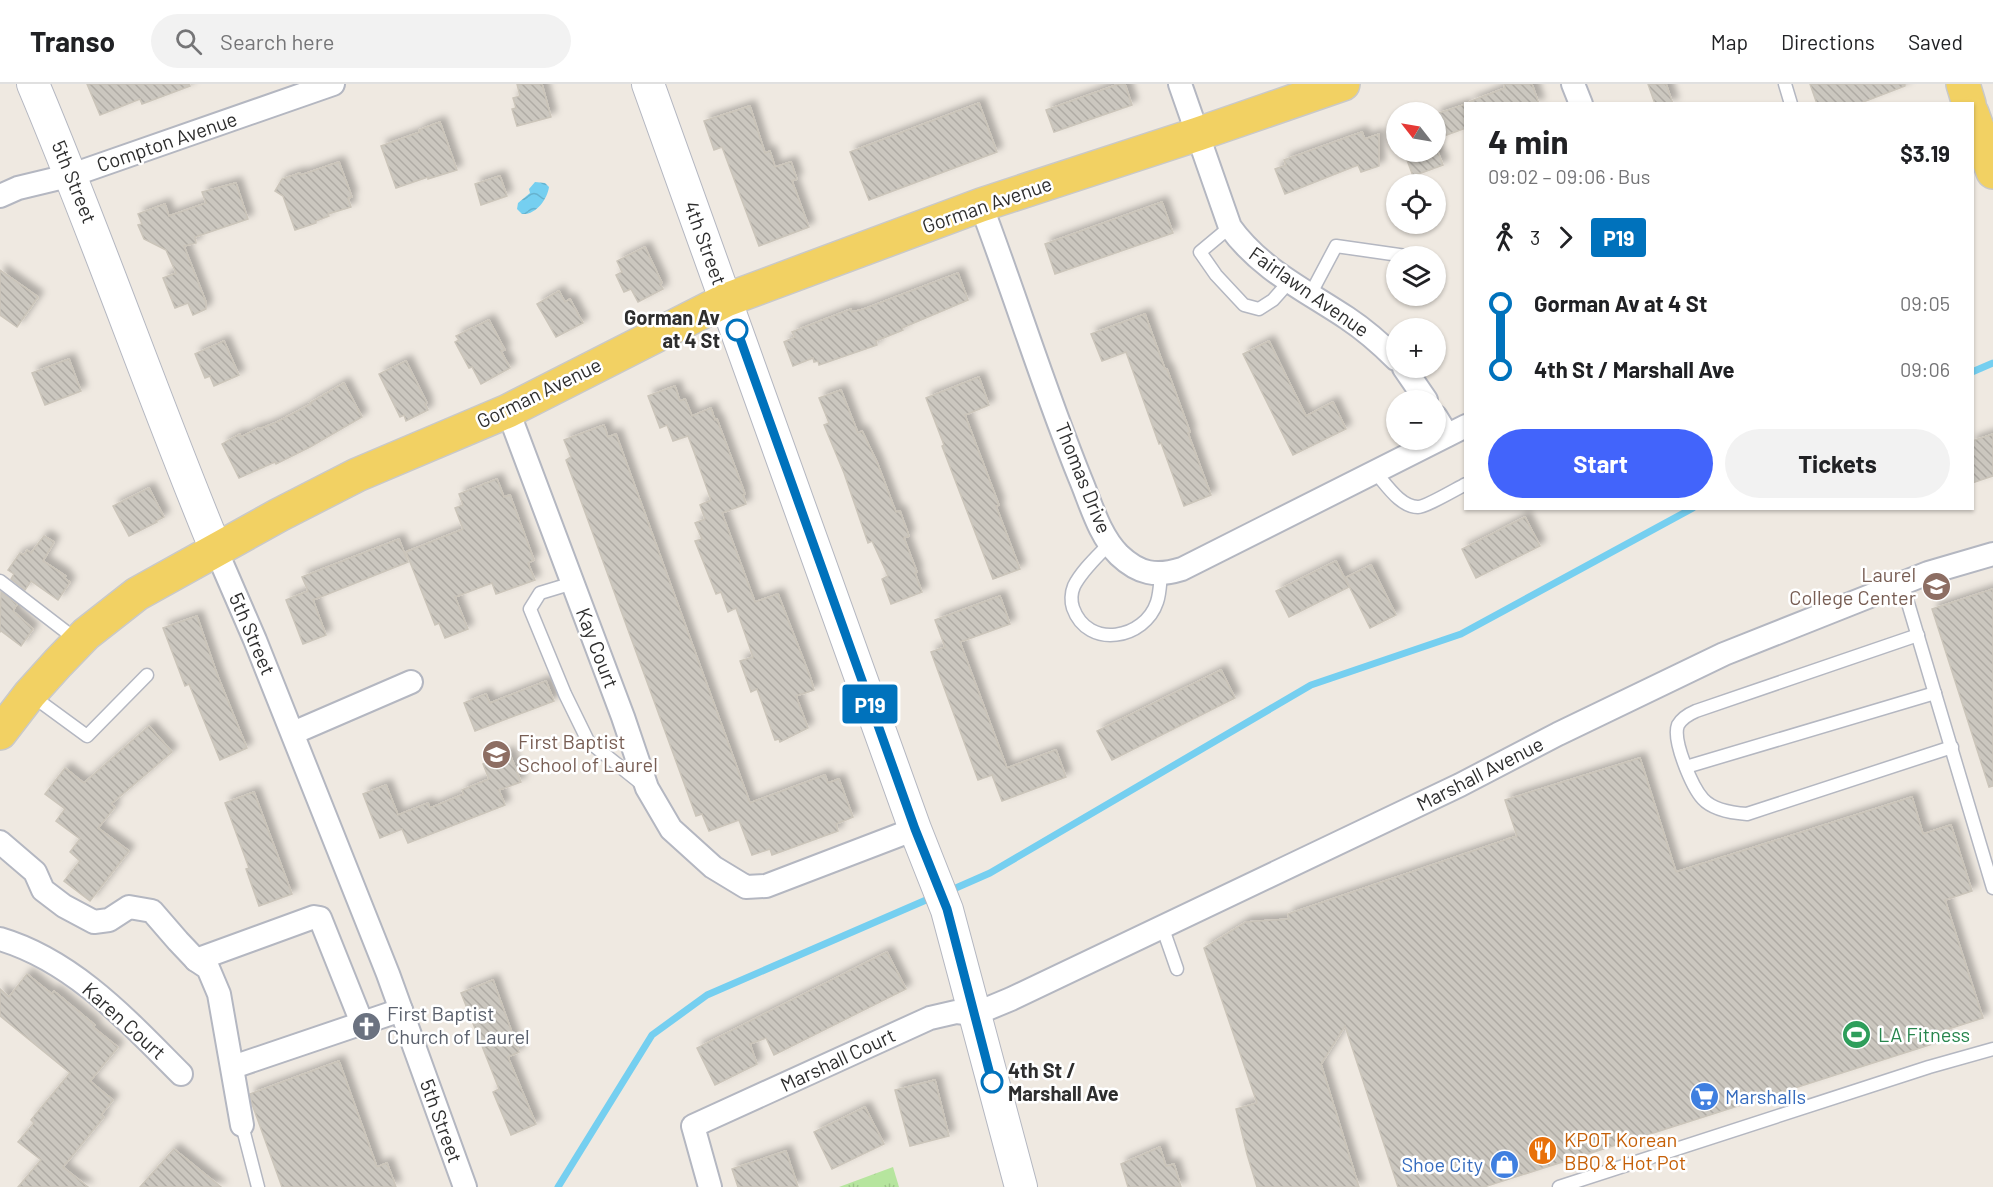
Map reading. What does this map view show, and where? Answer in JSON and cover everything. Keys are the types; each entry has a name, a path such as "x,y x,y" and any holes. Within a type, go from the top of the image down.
{"main road":[{"name":"Gorman Avenue","path":"0,733 30,694 79,642 107,616 137,594 357,475 507,411 726,300 981,205 1343,84"},
{"path":"1963,84 1968,102"},
{"path":"1974,119 1993,172"}],"street":[{"name":"5th Street","path":"33,84 72,175 190,487 293,733 388,974 465,1187"},
{"name":"Compton Avenue","path":"0,196 18,188 72,175 333,84"},
{"name":"4th Street","path":"648,84 915,829 947,909 1021,1187"},
{"name":"Fairlawn Avenue","path":"1180,84 1230,227 1252,255 1288,282 1369,333 1386,349"},
{"path":"1573,84 1580,102"},
{"name":"Thomas Drive","path":"981,205 1069,452 1101,528 1120,555 1135,567 1153,574 1161,574"},
{"name":"Kay Court","path":"507,411 623,717 647,788 671,829 713,867 746,887 766,886 915,829"},
{"path":"1161,574 1182,569 1375,472 1449,426"},
{"name":"Marshall Avenue","path":"975,1014 1460,785 1568,729 1714,659 1928,573 1993,554"},
{"path":"293,733 411,682"},
{"path":"0,842 35,872 43,890 64,906 94,922 109,920 129,907 152,911 196,960 208,968 219,994 242,1125"},
{"path":"196,960 314,917 320,918 362,1023"},
{"name":"Karen Court","path":"0,939 33,952 98,994 181,1074"},
{"path":"233,1067 401,1010"},
{"name":"Marshall Court","path":"710,1187 693,1126 930,1018 956,1012 975,1014"}],"lane":[{"path":"1785,84 1790,102"},
{"path":"1230,227 1200,252 1216,275 1244,305 1259,309 1273,300 1288,282"},
{"path":"1310,295 1336,246 1386,253"},
{"path":"1375,472 1407,505 1420,507 1464,485"},
{"path":"1110,543 1073,587 1071,602 1076,616 1087,629 1098,635 1120,635 1144,622 1157,603 1161,574"},
{"path":"0,581 79,642"},
{"path":"573,583 540,593 531,609 565,694 588,741 647,788"},
{"path":"1902,584 1993,888"},
{"path":"1918,635 1686,715 1678,724 1676,736 1686,767 1703,800 1729,812 1747,814 1952,747"},
{"path":"30,694 87,736 147,675"},
{"path":"1686,767 1935,693"},
{"path":"1162,926 1177,969"},
{"path":"1559,1187 1929,1067 1993,1049"},
{"path":"242,1125 258,1187"}],"green space":[{"path":"893,1167 899,1187 839,1187"}],"water":[{"path":"535,182 545,183 549,187 546,197 532,212 522,214 517,209 518,203 530,193 529,189"}],"building":[{"path":"87,84 189,84 190,86 142,104 140,99 100,115"},
{"path":"517,84 542,84 551,117 517,126 512,109 516,108 513,98 520,96"},
{"path":"1119,84 1125,84 1132,105 1054,132 1046,110"},
{"path":"1504,84 1532,84 1538,102 1469,102 1505,88"},
{"path":"1648,84 1666,84 1672,102 1654,102"},
{"path":"1810,84 1905,84 1905,86 1863,102 1816,102"},
{"path":"979,103 997,152 869,200 850,152"},
{"path":"1464,105 1464,129 1446,135 1446,111"},
{"path":"750,106 765,153 770,151 775,167 791,162 797,179 792,181 809,227 759,246 722,147 714,150 704,121"},
{"path":"440,122 457,170 396,188 381,146"},
{"path":"1362,132 1365,139 1379,134 1379,166 1361,172 1358,165 1285,194 1275,169 1286,165 1284,160"},
{"path":"339,162 352,197 348,198 351,207 328,214 329,216 316,223 295,230 283,196 275,191 282,179"},
{"path":"1408,162 1442,162 1443,165 1418,174 1412,174"},
{"path":"500,176 507,196 481,205 475,184"},
{"path":"236,183 248,219 195,237 196,243 184,246 206,302 206,309 193,315 188,303 175,308 163,278 176,273 166,250 144,239 138,225 142,224 138,214 165,204 169,216 206,203 202,192"},
{"path":"1162,202 1173,233 1055,274 1045,244"},
{"path":"645,247 663,289 638,302 631,289 624,292 616,275 622,272 617,261"},
{"path":"0,270 38,297 17,327 0,315"},
{"path":"958,273 968,300 902,328 903,330 876,341 877,345 819,365 818,361 814,362 813,358 793,366 784,342 795,337 792,332 851,309 852,312 864,309"},
{"path":"559,291 565,302 570,299 583,323 556,337 537,304"},
{"path":"1145,314 1190,432 1188,433 1211,495 1184,506 1126,352 1102,361 1091,334"},
{"path":"489,320 505,350 501,351 510,368 481,384 455,342 459,340 456,336"},
{"path":"224,341 239,375 214,386 210,376 205,378 195,354"},
{"path":"1269,341 1306,416 1333,402 1346,429 1293,455 1243,354"},
{"path":"69,359 81,391 45,405 32,373"},
{"path":"406,361 427,403 425,404 428,410 406,421 404,415 400,417 379,374"},
{"path":"979,377 989,405 965,415 1020,569 993,579 926,398"},
{"path":"344,383 362,417 276,464 275,462 239,478 222,444 240,434 241,437 277,422"},
{"path":"675,386 680,401 685,399 692,416 711,408 715,420 717,419 745,494 743,495 746,504 722,513 755,602 778,594 811,679 814,690 796,696 808,728 780,742 779,739 775,740 757,689 751,692 740,661 753,657 736,608 728,612 721,592 716,594 695,541 702,539 695,523 705,519 700,505 711,500 688,436 673,441 667,425 660,428 648,396"},
{"path":"841,390 858,433 862,431 877,462 896,512 900,511 909,536 904,538 922,592 891,604 882,579 888,576 872,541 868,543 844,473 824,425 829,423 819,398"},
{"path":"604,425 608,437 616,434 750,803 825,775 828,783 839,779 853,817 836,824 838,831 772,855 770,849 752,855 739,820 709,831 702,814 696,816 566,460 571,457 564,440"},
{"path":"1993,434 1993,476 1974,482 1974,440"},
{"path":"497,479 504,497 510,495 534,560 528,563 535,580 496,594 492,583 455,597 468,629 445,638 439,623 435,625 406,552 463,529 455,508 463,505 459,494"},
{"path":"149,488 164,517 129,536 113,506"},
{"path":"1525,517 1540,546 1476,578 1462,549"},
{"path":"44,536 54,542 43,561 66,576 64,578 70,582 58,600 31,581 25,590 11,579 14,574 8,570 20,553 24,555 27,550 31,553"},
{"path":"399,539 408,562 313,600 326,635 303,644 286,600 308,591 302,577"},
{"path":"1336,561 1349,587 1289,617 1276,591"},
{"path":"1371,565 1396,615 1370,628 1345,578"},
{"path":"1993,589 1993,786 1989,787 1932,609"},
{"path":"1,592 17,604 13,611 33,629 21,646 0,632"},
{"path":"1000,596 1010,624 960,642 1007,768 1056,750 1066,777 1002,801 992,775 978,780 931,652 945,647 935,620"},
{"path":"197,616 217,674 247,748 220,760 189,684 185,686 163,628"},
{"path":"1221,670 1235,698 1112,760 1097,731"},
{"path":"546,681 554,701 475,731 464,703 486,694 490,703"},
{"path":"149,726 172,752 111,804 115,807 98,828 129,851 90,901 64,881 80,861 70,852 80,839 56,821 65,809 45,794 65,768 84,783"},
{"path":"509,752 521,782 499,790 505,805 408,843 402,829 380,838 363,794 386,785 398,815 428,803 430,808 464,794 462,790 489,779 483,764"},
{"path":"1640,758 1676,872 1912,797 1923,834 1951,825 1972,891 1945,900 1983,1018 1942,1031 1945,1040 1484,1187 1398,1187 1345,1026 1321,1064 1359,1187 1257,1187 1236,1109 1257,1103 1204,948 1246,922 1289,919 1288,914 1517,836 1505,800"},
{"path":"254,792 292,894 259,906 246,869 249,868 225,803"},
{"path":"887,952 906,989 774,1055 766,1038 750,1044 757,1064 715,1085 697,1048"},
{"path":"27,974 52,994 54,991 118,1047 90,1081 113,1100 101,1115 104,1117 63,1167 88,1187 18,1187 41,1160 18,1142 34,1123 31,1120 70,1073 0,1016 0,989 9,997"},
{"path":"493,980 519,1052 508,1057 536,1124 511,1135 493,1092 499,1089 461,993"},
{"path":"339,1061 377,1167 387,1163 396,1187 282,1187 250,1094"},
{"path":"935,1080 949,1136 910,1146 895,1090"},
{"path":"865,1107 884,1144 832,1169 814,1132"},
{"path":"1160,1147 1166,1166 1174,1164 1181,1187 1128,1187 1121,1164"},
{"path":"174,1149 221,1187 140,1187"},
{"path":"786,1151 798,1187 738,1187 732,1169"}],"waterway":[{"path":"1974,371 1993,363"},
{"path":"949,891 990,873 1311,685 1461,634 1689,510"},
{"path":"558,1187 652,1035 707,995 933,897"}],"bus line":[{"name":"P19","path":"737,330 915,829 947,909 992,1082"}],"place":[{"name":"Gorman Av at 4 St","path":"737,330"},
{"name":"Laurel College Center","path":"1937,587"},
{"name":"First Baptist School of Laurel","path":"497,754"},
{"name":"First Baptist Church of Laurel","path":"366,1026"},
{"name":"LA Fitness","path":"1857,1035"},
{"name":"4th St / Marshall Ave","path":"992,1082"},
{"name":"Marshalls","path":"1704,1097"},
{"name":"KPOT Korean BBQ & Hot Pot","path":"1543,1151"},
{"name":"Shoe City","path":"1504,1165"}]}
